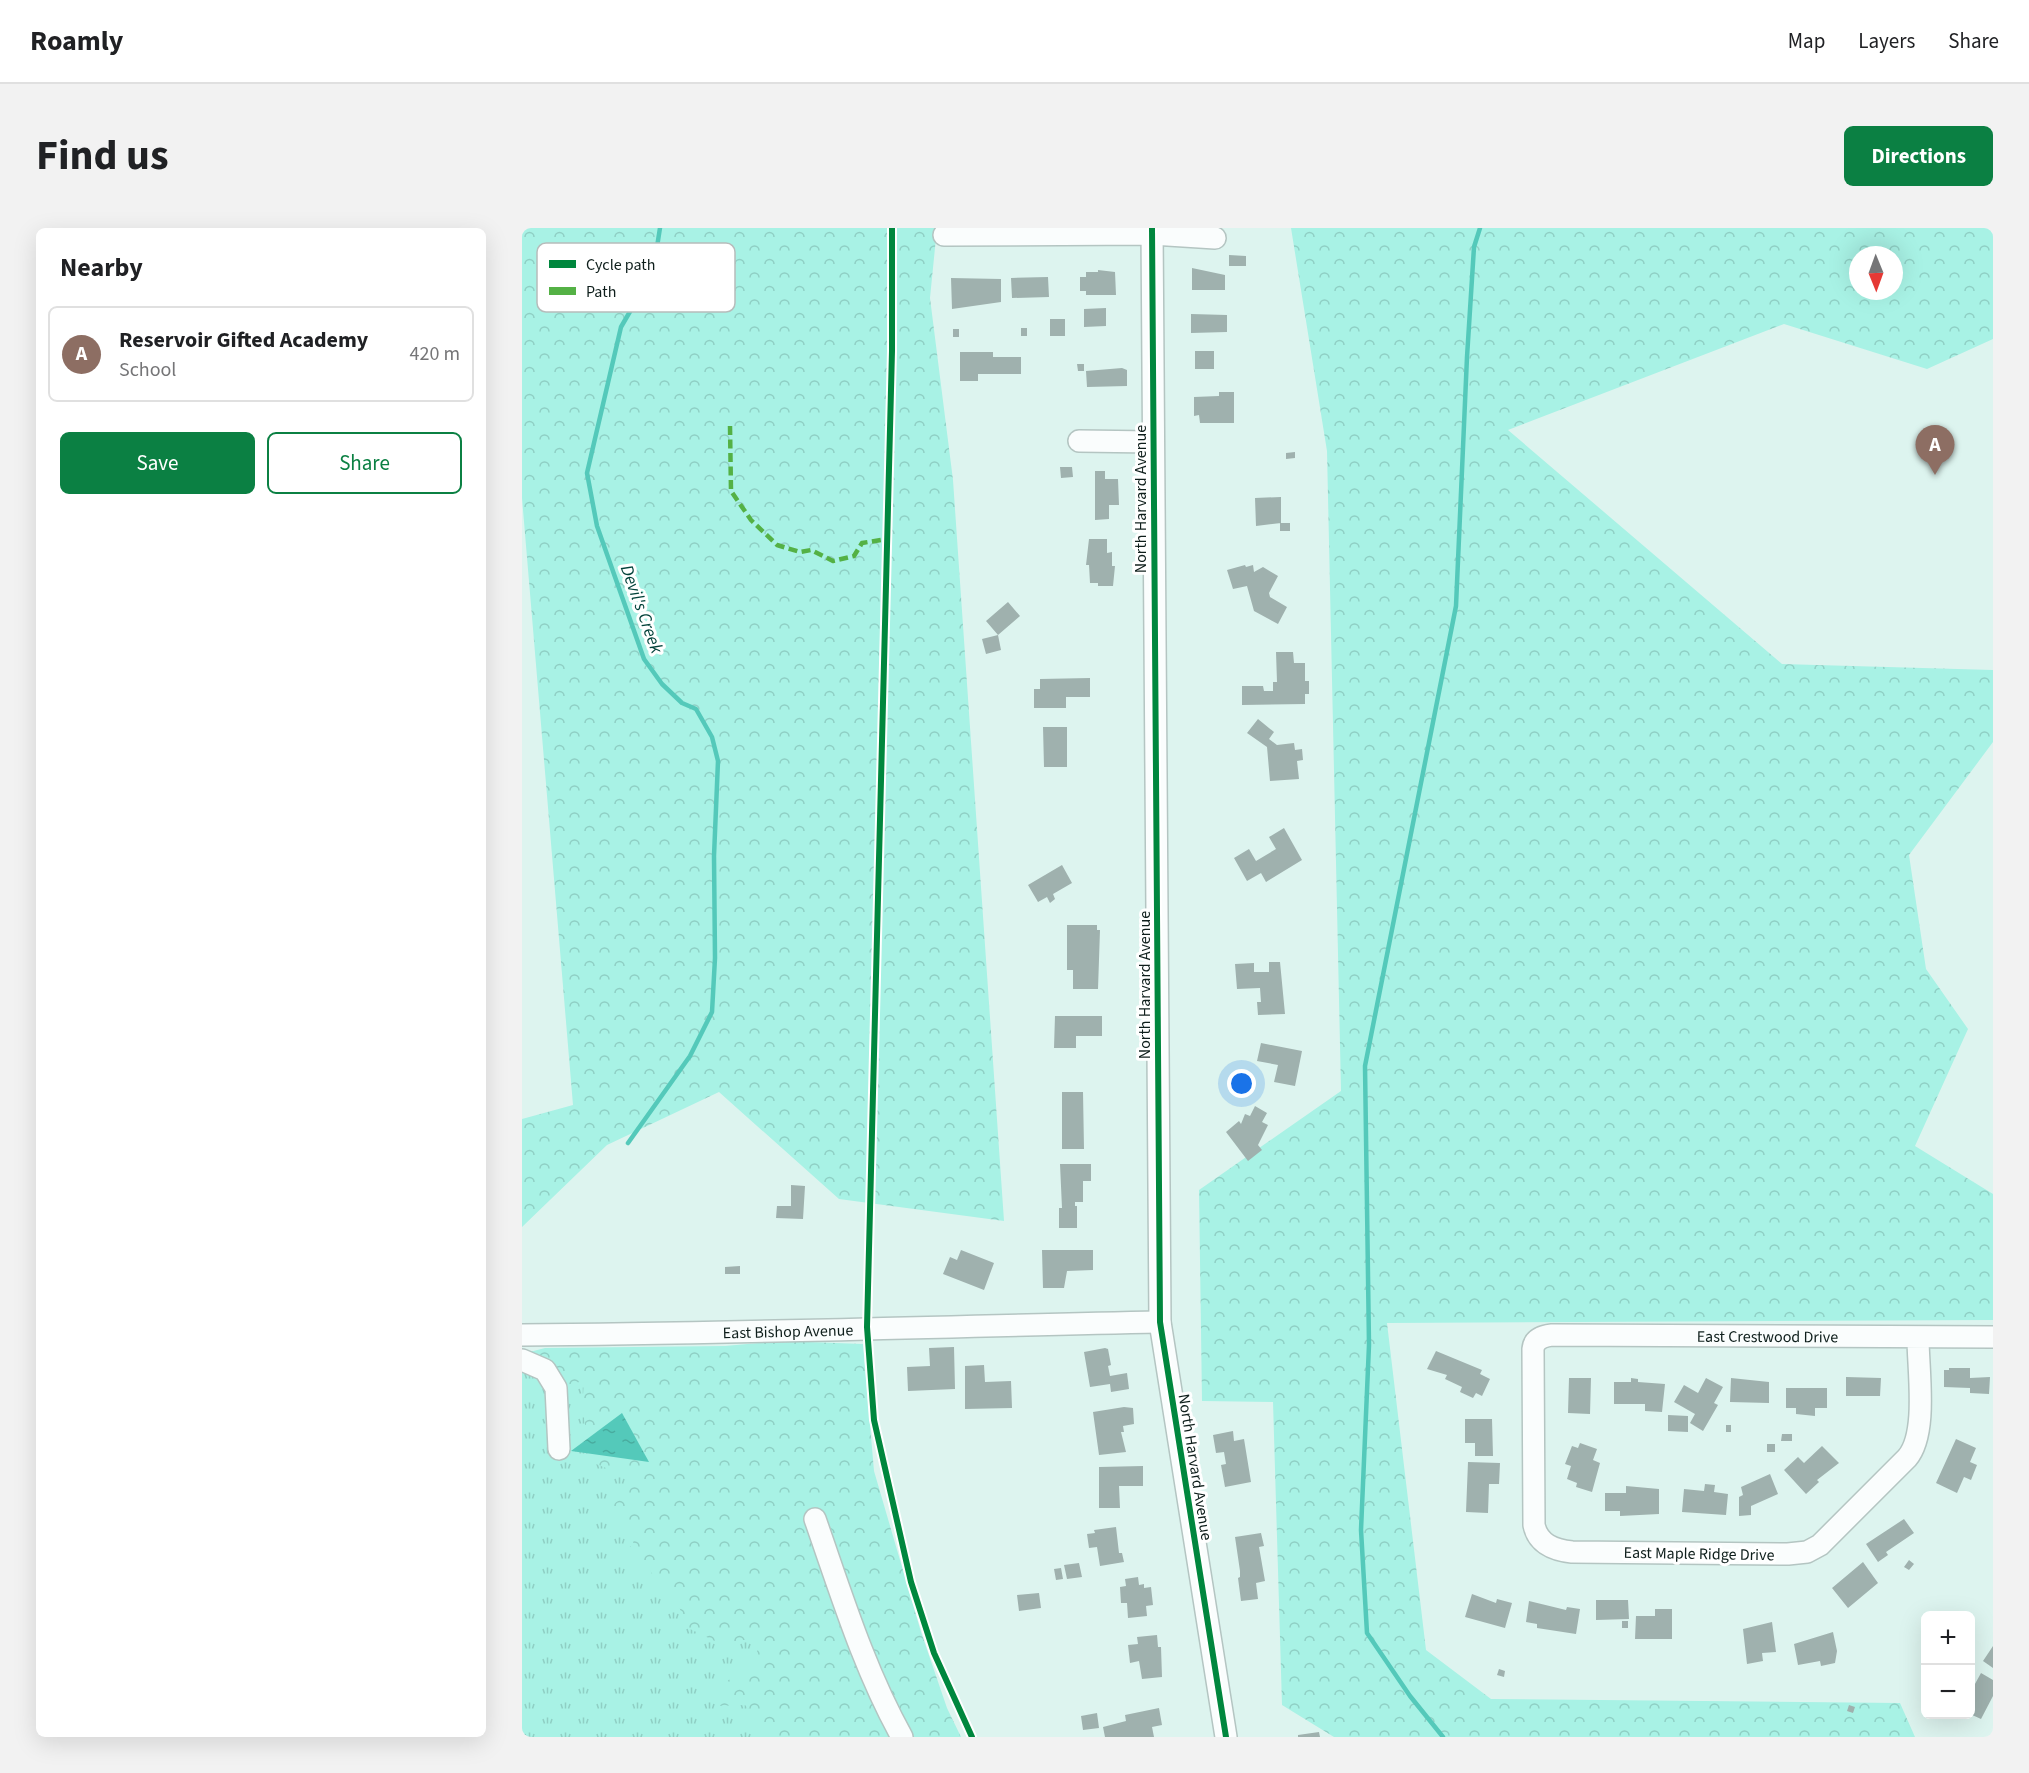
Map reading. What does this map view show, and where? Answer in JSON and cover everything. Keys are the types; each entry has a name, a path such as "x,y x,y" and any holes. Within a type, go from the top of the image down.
{"street":[{"path":"944,235 1152,231 1215,238"},
{"name":"North Harvard Avenue","path":"1152,231 1160,1322 1226,1737"},
{"path":"1079,441 1154,442"},
{"name":"East Bishop Avenue","path":"522,1335 712,1334 850,1327 1160,1322"},
{"name":"East Crestwood Drive","path":"1542,1337 1552,1335 1993,1337"},
{"name":"East Maple Ridge Drive","path":"1542,1337 1535,1341 1533,1349 1534,1525 1543,1542 1556,1549 1572,1552 1788,1554 1802,1553 1820,1545 1912,1453 1919,1426 1918,1338"},
{"path":"522,1360 545,1370 556,1388 559,1449"},
{"path":"816,1519 849,1618 887,1710 902,1737"}],"green space":[{"path":"522,228 937,228 930,298 953,480 1004,1221 839,1199 719,1092 607,1145 522,1227 522,1119 573,1105 522,498"},
{"path":"1291,228 1993,228 1993,339 1927,369 1784,324 1508,430 1782,664 1993,670 1993,742 1909,855 1926,969 1968,1029 1915,1146 1993,1194 1993,1320 1387,1323 1426,1650 1491,1699 1900,1703 1915,1737 1334,1737 1282,1705 1273,1402 1202,1401 1199,1190 1341,1091 1327,451"},
{"path":"781,1341 863,1344 874,1471 921,1632 947,1708 961,1737 765,1737 755,1716 745,1705 717,1706 717,1687 748,1666 753,1661 758,1647 753,1640 740,1640 725,1646 688,1628 673,1593 657,1581 647,1566 632,1566 624,1552 633,1544 634,1536 627,1527 610,1518 610,1506 629,1494 629,1482 623,1466 606,1468 596,1464 585,1423 584,1381 552,1388 538,1376 522,1372 522,1354 545,1348 725,1346"},
{"path":"522,1351 857,1351 865,1546 941,1737 522,1737"}],"water":[{"path":"622,1413 649,1462 571,1451"}],"building":[{"path":"1229,255 1246,256 1246,266 1229,266"},
{"path":"1192,268 1225,275 1225,290 1192,290"},
{"path":"1098,270 1115,272 1116,295 1086,295 1086,291 1080,291 1080,277 1086,277 1086,272 1098,272"},
{"path":"1048,277 1049,297 1012,298 1011,278"},
{"path":"951,278 1001,279 1001,302 952,309"},
{"path":"1106,308 1106,326 1084,327 1084,309"},
{"path":"1191,314 1227,315 1227,332 1191,333"},
{"path":"1050,319 1065,319 1065,336 1050,336"},
{"path":"1021,328 1027,328 1027,336 1021,336"},
{"path":"953,329 959,329 959,337 953,337"},
{"path":"1195,351 1214,351 1214,369 1195,369"},
{"path":"960,352 993,352 993,357 1021,357 1021,374 978,374 978,381 960,381"},
{"path":"1077,364 1084,364 1084,371 1078,371"},
{"path":"1122,368 1127,370 1127,386 1087,387 1086,371"},
{"path":"1219,392 1234,392 1234,423 1200,423 1199,415 1194,416 1194,397 1219,396"},
{"path":"1295,452 1295,458 1286,459 1286,453"},
{"path":"1060,467 1072,467 1073,477 1061,478"},
{"path":"1095,471 1105,471 1105,479 1118,479 1119,505 1109,505 1109,519 1095,520"},
{"path":"1281,497 1281,523 1256,526 1255,498"},
{"path":"1280,523 1290,523 1290,531 1280,531"},
{"path":"1089,539 1107,539 1107,553 1112,552 1112,566 1115,566 1113,586 1098,586 1098,583 1090,583 1089,565 1086,565"},
{"path":"1245,565 1246,567 1253,565 1254,572 1263,567 1278,576 1269,593 1270,597 1287,607 1278,624 1254,611 1247,586 1233,589 1227,570"},
{"path":"1008,602 1020,616 998,635 986,621"},
{"path":"998,635 1001,650 986,654 982,639"},
{"path":"1276,652 1293,652 1294,663 1305,663 1305,681 1309,681 1309,694 1305,694 1305,704 1242,705 1242,686 1263,686 1264,691 1273,691 1273,682 1277,682"},
{"path":"1090,678 1090,697 1066,697 1066,708 1034,708 1034,689 1040,689 1040,679"},
{"path":"1258,719 1274,732 1269,739 1277,745 1294,743 1295,750 1302,749 1303,760 1297,761 1299,779 1270,781 1267,747 1247,733"},
{"path":"1043,727 1067,727 1067,767 1044,767"},
{"path":"1284,828 1302,860 1266,882 1261,873 1247,881 1234,858 1249,849 1256,861 1276,849 1269,837"},
{"path":"1062,865 1072,883 1053,894 1055,899 1050,903 1047,897 1038,902 1028,885"},
{"path":"1067,925 1097,925 1097,930 1100,930 1098,989 1073,989 1073,970 1067,970"},
{"path":"1269,962 1280,962 1285,1014 1258,1015 1257,1002 1261,1002 1260,988 1237,989 1235,964 1254,963 1254,972 1269,972"},
{"path":"1055,1016 1102,1016 1102,1036 1076,1036 1076,1048 1054,1048"},
{"path":"1261,1043 1302,1051 1295,1086 1274,1082 1278,1065 1257,1061"},
{"path":"1062,1092 1083,1092 1084,1149 1062,1149"},
{"path":"1255,1106 1267,1113 1262,1122 1268,1125 1258,1145 1262,1150 1248,1161 1226,1132 1239,1121 1241,1124 1245,1114 1250,1116"},
{"path":"1060,1164 1091,1164 1091,1181 1083,1181 1083,1202 1075,1202 1077,1228 1059,1228 1059,1208 1062,1208"},
{"path":"791,1185 805,1186 803,1219 776,1218 777,1206 791,1206"},
{"path":"961,1250 994,1263 984,1290 943,1274 950,1257 957,1260"},
{"path":"1042,1250 1093,1250 1093,1270 1067,1271 1064,1288 1043,1288"},
{"path":"740,1266 740,1274 725,1274 725,1267"},
{"path":"954,1347 955,1389 908,1391 907,1367 930,1366 929,1348"},
{"path":"1108,1349 1111,1365 1108,1366 1110,1376 1127,1373 1129,1389 1111,1392 1110,1384 1090,1387 1084,1352"},
{"path":"1436,1351 1482,1370 1480,1374 1490,1379 1482,1396 1476,1393 1473,1398 1460,1392 1462,1387 1445,1379 1447,1375 1427,1369"},
{"path":"984,1365 985,1382 1011,1381 1012,1408 965,1409 965,1366"},
{"path":"1949,1368 1970,1368 1970,1378 1990,1377 1989,1394 1970,1393 1970,1388 1944,1387 1944,1370 1949,1370"},
{"path":"1846,1377 1881,1378 1880,1396 1846,1396"},
{"path":"1569,1378 1591,1378 1590,1414 1568,1413"},
{"path":"1631,1378 1638,1379 1638,1382 1665,1384 1662,1412 1645,1411 1645,1404 1614,1404 1614,1382 1631,1382"},
{"path":"1706,1378 1723,1387 1714,1403 1718,1405 1703,1431 1690,1423 1695,1414 1674,1402 1684,1385 1698,1393"},
{"path":"1731,1378 1769,1382 1769,1403 1730,1402"},
{"path":"1786,1388 1827,1388 1827,1408 1815,1408 1815,1416 1796,1414 1796,1408 1786,1408"},
{"path":"1124,1407 1133,1408 1134,1424 1123,1426 1124,1432 1121,1432 1126,1452 1099,1455 1093,1412"},
{"path":"1668,1415 1688,1416 1688,1432 1668,1431"},
{"path":"1465,1419 1492,1419 1493,1456 1475,1456 1475,1443 1465,1443"},
{"path":"1726,1425 1731,1425 1731,1432 1726,1432"},
{"path":"1233,1431 1234,1441 1244,1439 1251,1482 1225,1487 1221,1465 1226,1464 1224,1452 1216,1453 1213,1435"},
{"path":"1782,1434 1792,1434 1792,1441 1781,1441"},
{"path":"1956,1439 1976,1448 1970,1462 1977,1465 1971,1480 1964,1477 1957,1493 1936,1483"},
{"path":"1580,1443 1597,1449 1593,1460 1600,1463 1592,1492 1576,1487 1577,1483 1567,1479 1571,1466 1565,1464 1572,1446 1578,1448"},
{"path":"1767,1444 1775,1444 1775,1452 1767,1452"},
{"path":"1822,1446 1839,1463 1817,1480 1819,1482 1806,1494 1784,1470 1798,1457 1804,1463"},
{"path":"1468,1462 1500,1463 1499,1484 1489,1484 1488,1513 1466,1512"},
{"path":"1143,1466 1143,1486 1119,1486 1120,1508 1099,1508 1099,1467"},
{"path":"1770,1474 1778,1494 1751,1506 1751,1515 1739,1516 1739,1497 1743,1495 1741,1487"},
{"path":"1705,1484 1715,1485 1714,1492 1728,1494 1726,1515 1682,1512 1684,1489 1704,1491"},
{"path":"1626,1486 1659,1489 1659,1514 1620,1516 1620,1511 1605,1511 1605,1493 1626,1493"},
{"path":"1904,1519 1914,1533 1886,1552 1888,1555 1878,1562 1866,1544"},
{"path":"1116,1527 1119,1553 1122,1553 1124,1562 1100,1566 1097,1547 1089,1548 1087,1534 1095,1533 1094,1530"},
{"path":"1261,1533 1264,1546 1259,1547 1265,1581 1256,1583 1258,1599 1241,1601 1238,1578 1240,1571 1235,1537"},
{"path":"1909,1560 1914,1564 1909,1570 1904,1567"},
{"path":"1863,1562 1878,1583 1848,1608 1832,1588"},
{"path":"1079,1563 1082,1577 1067,1579 1064,1565"},
{"path":"1061,1568 1063,1579 1056,1580 1054,1569"},
{"path":"1138,1577 1139,1585 1144,1584 1144,1588 1151,1587 1153,1605 1146,1606 1147,1616 1128,1618 1127,1603 1121,1603 1120,1587 1126,1586 1125,1579"},
{"path":"1039,1593 1041,1608 1019,1611 1017,1595"},
{"path":"1472,1594 1496,1603 1497,1599 1512,1603 1505,1628 1465,1617"},
{"path":"1596,1600 1628,1600 1629,1619 1596,1620"},
{"path":"1529,1601 1566,1610 1567,1607 1580,1609 1576,1634 1537,1628 1537,1624 1526,1622"},
{"path":"1655,1609 1672,1609 1672,1639 1635,1639 1636,1616 1655,1616"},
{"path":"1622,1621 1628,1621 1628,1628 1622,1628"},
{"path":"1772,1622 1776,1652 1762,1653 1763,1661 1747,1664 1743,1629"},
{"path":"1833,1632 1837,1651 1835,1663 1821,1666 1820,1661 1798,1665 1794,1644"},
{"path":"1157,1635 1158,1647 1161,1647 1162,1677 1142,1679 1139,1661 1130,1663 1128,1645 1138,1644 1137,1637"},
{"path":"1993,1646 1993,1668 1983,1661"},
{"path":"1499,1669 1505,1671 1504,1677 1497,1675"},
{"path":"1981,1673 1993,1680 1993,1696 1981,1719 1975,1716 1975,1684"},
{"path":"1849,1705 1855,1707 1853,1713 1847,1711"},
{"path":"1159,1708 1162,1725 1152,1727 1154,1737 1105,1737 1103,1727 1126,1721 1125,1715"},
{"path":"1097,1713 1099,1728 1083,1730 1081,1716"},
{"path":"1319,1732 1320,1737 1298,1737 1298,1735"}],"waterway":[{"name":"Devil's Creek","path":"658,243 660,228"},
{"path":"1443,1737 1410,1696 1367,1633 1361,1530 1369,1345 1365,1066 1456,606 1467,357 1474,247 1480,228"},
{"name":"Devil's Creek","path":"628,1143 690,1056 712,1012 718,761 712,737 696,709 682,703 662,684 644,659 597,526 587,473 621,327 630,312"}],"marked path":[{"path":"730,426 731,491 751,520 777,545 800,552 811,550 833,561 854,556 862,543 887,539"}],"cycle path":[{"path":"892,228 892,351 867,1327 874,1420 911,1582 934,1653 972,1737"},
{"path":"1152,228 1160,1322 1226,1737"}],"place":[{"name":"Reservoir Gifted Academy","path":"1935,475"}]}
